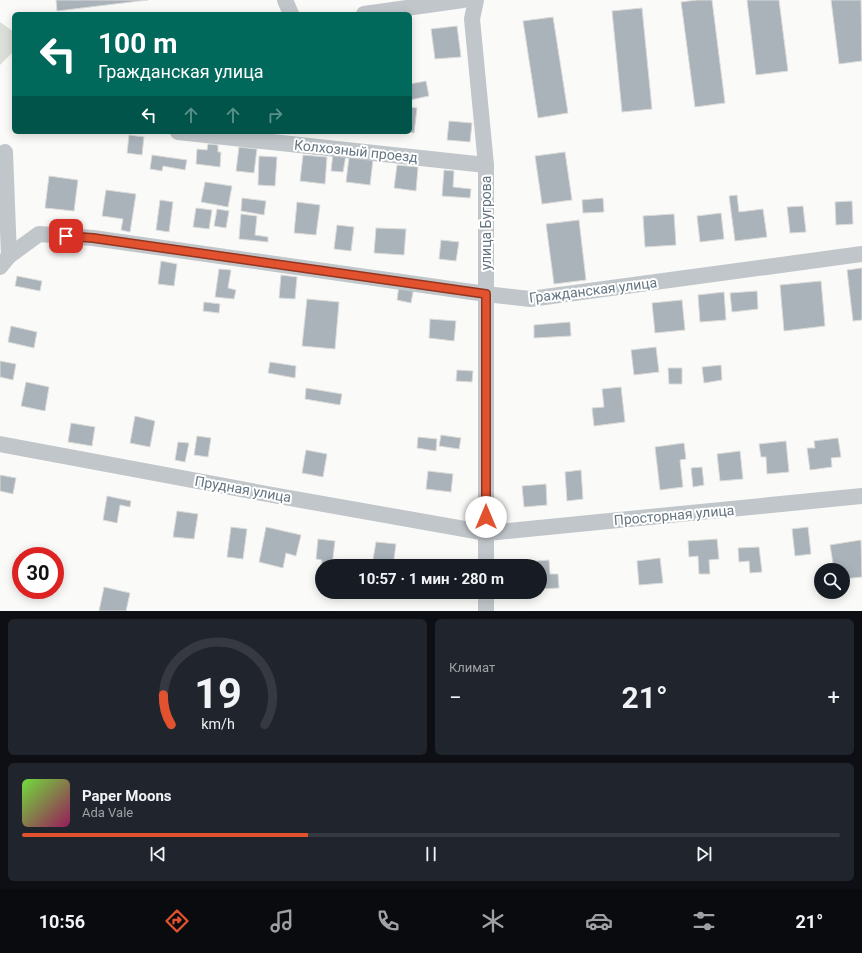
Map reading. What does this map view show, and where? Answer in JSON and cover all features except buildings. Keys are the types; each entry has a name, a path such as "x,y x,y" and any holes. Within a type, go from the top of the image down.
{"street":[{"path":"284,0 289,12"},
{"path":"378,12 463,0"},
{"name":"улица Бугрова","path":"476,0 472,19 486,165 486,559"},
{"name":"Колхозный проезд","path":"197,134 486,165"},
{"path":"3,263 5,152"},
{"name":"Гражданская улица","path":"3,263 39,234 93,238 530,299 862,254"},
{"name":"Прудная улица","path":"0,444 486,533"},
{"name":"Просторная улица","path":"486,533 862,496"},
{"path":"486,599 486,611"}],"shaded area":[{"path":"0,22 12,31 12,53 0,65"}],"route":[{"path":"66,236 93,238 486,294 486,517"}]}
